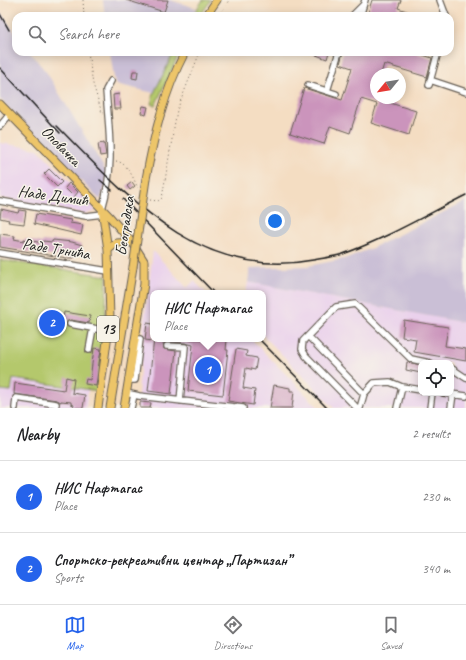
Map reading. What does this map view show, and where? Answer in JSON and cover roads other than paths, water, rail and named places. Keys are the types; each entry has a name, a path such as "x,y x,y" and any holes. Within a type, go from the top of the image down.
{"main road":[{"path":"209,12 217,0"},
{"name":"Београдска","path":"110,408 153,138 162,107 183,56"},
{"name":"Оповачка","path":"0,104 102,211"},
{"name":"13","path":"102,211 132,242 144,261 145,273 128,380 130,394 124,408"},
{"name":"13","path":"98,408 110,318 108,250 102,211"},
{"path":"108,250 116,243 132,242"}],"street":[{"path":"440,0 444,12"},
{"path":"355,12 364,2"},
{"path":"361,12 364,2"},
{"path":"326,91 338,56"},
{"path":"437,56 429,83 466,92"},
{"path":"102,211 109,185 111,160 106,90 111,81"},
{"path":"308,85 336,94"},
{"path":"0,126 10,114"},
{"name":"Наде Димић","path":"0,201 86,216 102,211"},
{"name":"Раде Трнића","path":"0,253 108,271"},
{"path":"418,360 411,359 355,304 336,307 303,341 302,349 306,356 359,408 364,394 374,383 390,382 402,388 418,390"},
{"path":"70,324 108,330"},
{"path":"90,350 93,328"},
{"path":"308,336 364,394"},
{"path":"128,380 135,380 140,339"},
{"path":"167,346 185,347 180,401"},
{"path":"454,370 466,378"},
{"path":"397,408 402,388"},
{"path":"131,408 130,394 243,408"},
{"path":"454,394 466,396"},
{"path":"430,408 432,396"},
{"path":"451,408 454,396"},
{"path":"15,408 16,398 56,404 55,408"}],"railway":[{"path":"0,14 9,30"},
{"path":"0,68 60,133"},
{"path":"57,126 111,180 140,206 170,228 202,246 236,258 273,263 313,260 340,255 390,234 466,195"},
{"path":"100,180 112,190"},
{"path":"123,199 211,290"},
{"path":"262,342 327,408"}],"place":[{"name":"Спортско-рекреативни центар „Партизан”","path":"52,323"},
{"name":"НИС Нафтагас","path":"208,370"}]}
